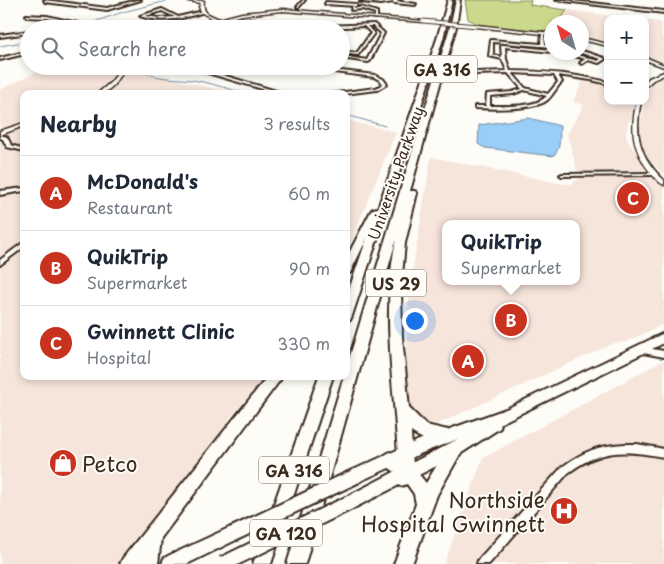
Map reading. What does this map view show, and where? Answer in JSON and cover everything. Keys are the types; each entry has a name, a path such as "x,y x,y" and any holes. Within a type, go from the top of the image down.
{"highway":[{"name":"University Parkway","path":"350,304 440,39 450,0"},
{"name":"University Parkway","path":"296,564 454,28 458,0"},
{"name":"US 29","path":"405,474 396,279 398,260 416,180 416,157"},
{"name":"US 29","path":"350,262 390,185"},
{"path":"129,564 273,380"},
{"name":"GA 316","path":"262,564 325,380"},
{"path":"402,411 412,424 424,432 451,443 443,467 425,504 403,564"},
{"path":"390,460 422,491 425,504"},
{"path":"149,564 153,534"}],"main road":[{"path":"405,474 451,443 664,338"},
{"path":"390,460 405,453 451,443"},
{"name":"GA 120","path":"172,563 390,460"},
{"name":"GA 120","path":"223,564 405,474"}],"street":[{"path":"45,1 107,9 140,0"},
{"path":"184,0 205,1"},
{"path":"298,6 304,0"},
{"path":"320,7 326,2 333,0"},
{"path":"393,2 399,0"},
{"path":"557,0 664,12"},
{"path":"203,12 201,7 205,1"},
{"path":"373,17 372,14 363,10 352,9 363,1 373,4 393,2 415,4"},
{"path":"326,2 356,6"},
{"path":"363,10 370,8 370,6"},
{"path":"179,18 162,10 141,16 163,20 179,18 203,12 218,20 252,12 282,10 542,32 541,39 543,45 492,41 491,56 502,58"},
{"path":"27,16 65,20"},
{"path":"350,27 374,25 383,33 368,61 350,58"},
{"path":"350,53 358,54 373,33 365,26"},
{"path":"350,30 369,30"},
{"path":"0,36 20,33"},
{"path":"589,41 604,44"},
{"path":"365,44 377,45"},
{"path":"492,45 544,50"},
{"path":"503,46 502,58 508,72 524,89 548,95"},
{"path":"0,59 20,54"},
{"path":"589,54 603,58 599,62 589,60"},
{"path":"581,66 586,60"},
{"path":"649,60 664,66"},
{"path":"350,73 375,76 382,80 384,84 377,89 350,92"},
{"path":"475,73 555,73 582,75 604,82"},
{"path":"476,108 532,104 545,100 554,86 560,82 555,73"},
{"path":"649,82 664,73"},
{"path":"104,90 113,83 118,75"},
{"path":"220,75 264,90"},
{"path":"488,107 488,95 513,93 524,89"},
{"path":"638,105 636,144 654,174 664,183"},
{"path":"20,126 0,134 10,146 20,149"},
{"path":"562,175 654,174"},
{"path":"0,193 20,190"},
{"path":"0,263 20,247"},
{"path":"640,350 664,354"},
{"path":"482,564 575,460 606,448 635,448 664,453"}],"shaded area":[{"path":"567,10 605,15 604,43 589,39 589,15 564,15"},
{"path":"649,20 661,22 662,37 664,38 664,65 649,58"},
{"path":"30,75 157,75 219,90 20,90 20,380 263,380 232,415 135,564 0,564 0,90"},
{"path":"664,75 664,175 648,158 642,148 638,135 644,105 649,105 649,87 651,83"},
{"path":"584,78 604,83 604,105 636,105 633,116 628,123 626,134 627,140 646,166 646,171 578,174 567,134 584,105 573,102"},
{"path":"350,121 396,132 350,244"},
{"path":"431,157 564,184 571,184 580,178 646,176 659,181 664,186 664,324 626,342 614,343 438,424 423,424 404,403 409,293"},
{"name":"Northside Hospital Gwinnett","path":"664,360 664,564 444,564 483,458"}],"green space":[{"path":"465,0 531,0 530,5 567,10 564,15 544,15 544,31 480,25 468,19"}],"water":[{"path":"529,118 560,126 559,146 553,156 485,148 478,144 479,125"}],"waterway":[{"path":"100,20 167,1"},
{"path":"0,46 20,43"},
{"path":"151,75 198,81 233,90"},
{"path":"350,116 385,126"}],"place":[{"name":"Gwinnett Clinic","path":"633,198"},
{"name":"QuikTrip","path":"511,320"},
{"name":"McDonald's","path":"468,361"},
{"name":"Petco","path":"63,463"},
{"name":"Northside Hospital Gwinnett","path":"564,511"}]}
